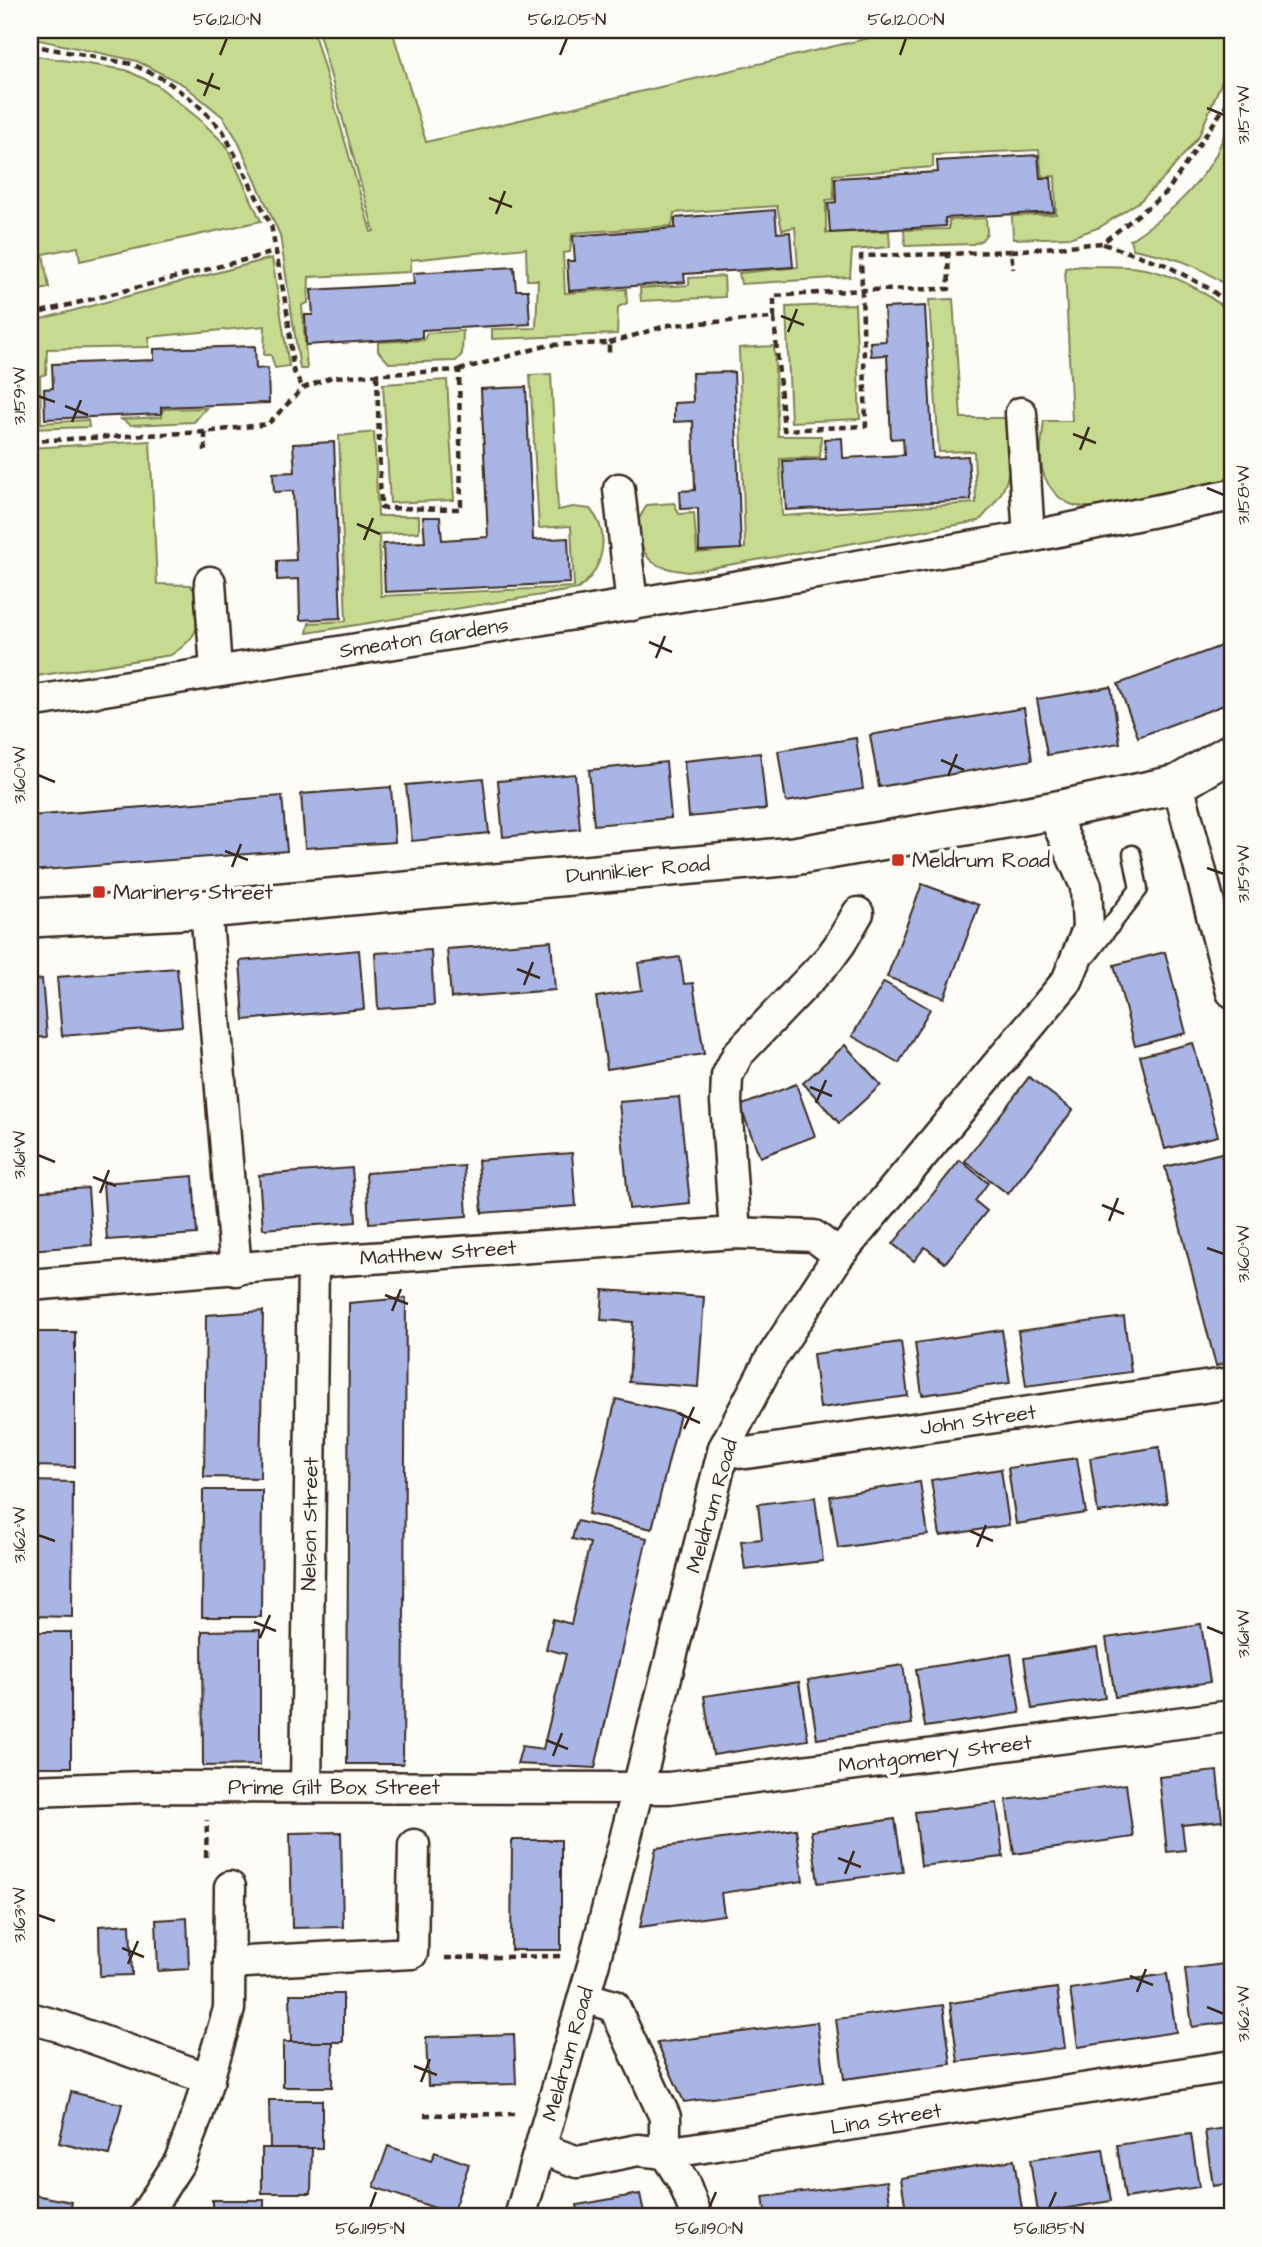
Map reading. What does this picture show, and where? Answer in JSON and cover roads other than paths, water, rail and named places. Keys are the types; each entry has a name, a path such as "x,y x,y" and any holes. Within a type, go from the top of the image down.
{"street":[{"path":"1021,414 1030,537"},
{"path":"619,489 632,605"},
{"name":"Smeaton Gardens","path":"30,702 632,605 1030,537 1232,495"},
{"path":"210,582 216,671"},
{"name":"Dunnikier Road","path":"30,918 206,909 794,856 1052,811 1178,784 1232,752"},
{"path":"1178,784 1232,992"},
{"name":"Meldrum Road","path":"520,2217 584,1997 724,1448 769,1362 839,1255 1067,981 1088,929 1086,886 1052,811"},
{"path":"206,909 236,1270"},
{"path":"735,1233 726,1102 727,1076 738,1054 829,960 858,913"},
{"name":"Matthew Street","path":"30,1285 313,1262 735,1233 814,1236 839,1255"},
{"name":"Nelson Street","path":"306,1787 313,1262"},
{"name":"John Street","path":"724,1448 746,1453 1232,1383"},
{"name":"Montgomery Street","path":"638,1789 669,1788 1232,1716"},
{"name":"Prime Gilt Box Street","path":"30,1791 146,1787 638,1789"},
{"path":"229,1963 412,1953 414,1845"},
{"path":"144,2217 180,2161 209,2079 229,2009 230,1887"},
{"path":"584,1997 614,2006 665,2117 665,2153 683,2180 697,2217"},
{"path":"30,2018 209,2079"},
{"name":"Lina Street","path":"541,2150 578,2162 638,2150 665,2153 1232,2066"}],"lane":[{"path":"1067,981 1139,889 1132,854"}],"place":[{"name":"Meldrum Road","path":"898,860"},
{"name":"Mariners Street","path":"99,892"}]}
